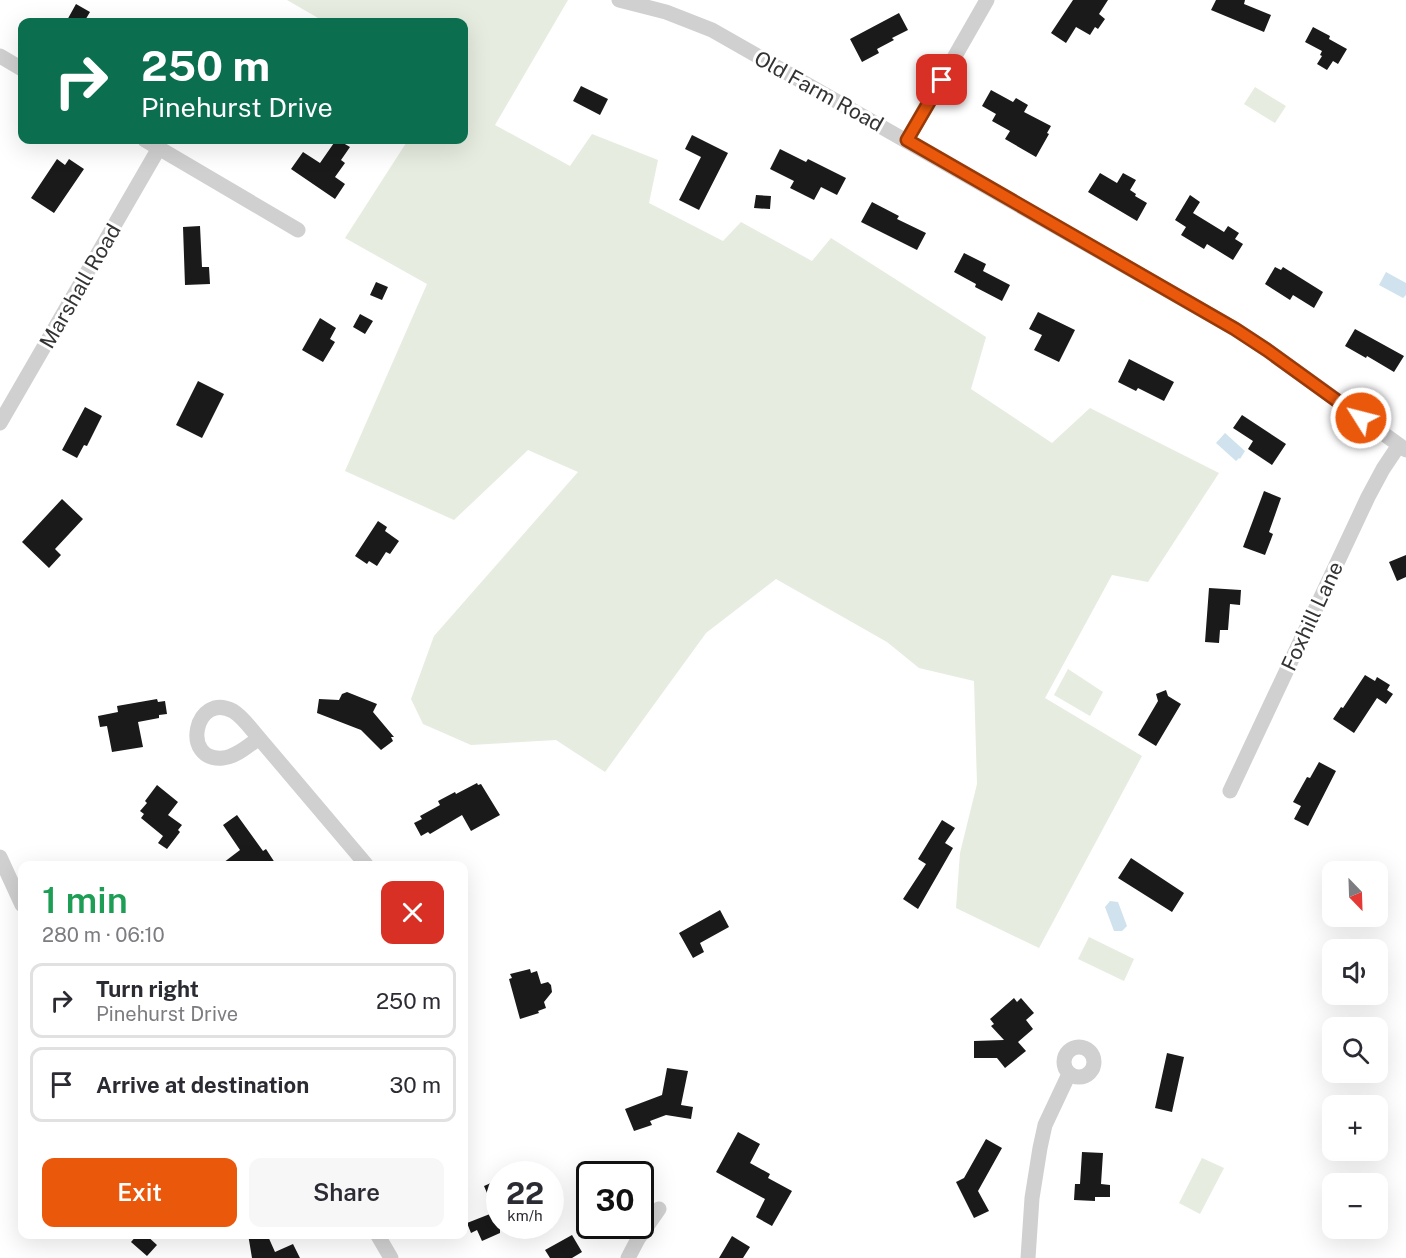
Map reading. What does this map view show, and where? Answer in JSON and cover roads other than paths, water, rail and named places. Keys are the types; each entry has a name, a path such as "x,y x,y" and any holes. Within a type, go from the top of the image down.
{"street":[{"name":"Old Farm Road","path":"619,0 676,15 712,30 907,140 1235,329 1403,448"},
{"path":"907,140 987,0"},
{"path":"0,56 18,67"},
{"path":"152,144 298,230"},
{"name":"Marshall Road","path":"0,423 159,148"},
{"name":"Foxhill Lane","path":"1230,791 1368,497 1383,469 1403,448"},
{"path":"259,738 232,756 224,758 212,756 201,748 196,733 198,724 205,714 213,710 220,708 232,711 239,716 259,738 363,861"},
{"path":"0,857 18,896"},
{"path":"1028,1258 1032,1198 1045,1125 1069,1074"},
{"path":"628,1258 659,1209"},
{"path":"380,1239 391,1258"}],"water":[{"path":"1386,272 1406,283 1406,295 1403,298 1379,285"},
{"path":"1225,433 1245,451 1236,461 1216,443"},
{"path":"1110,901 1118,902 1127,926 1122,931 1114,931 1105,907"}]}
